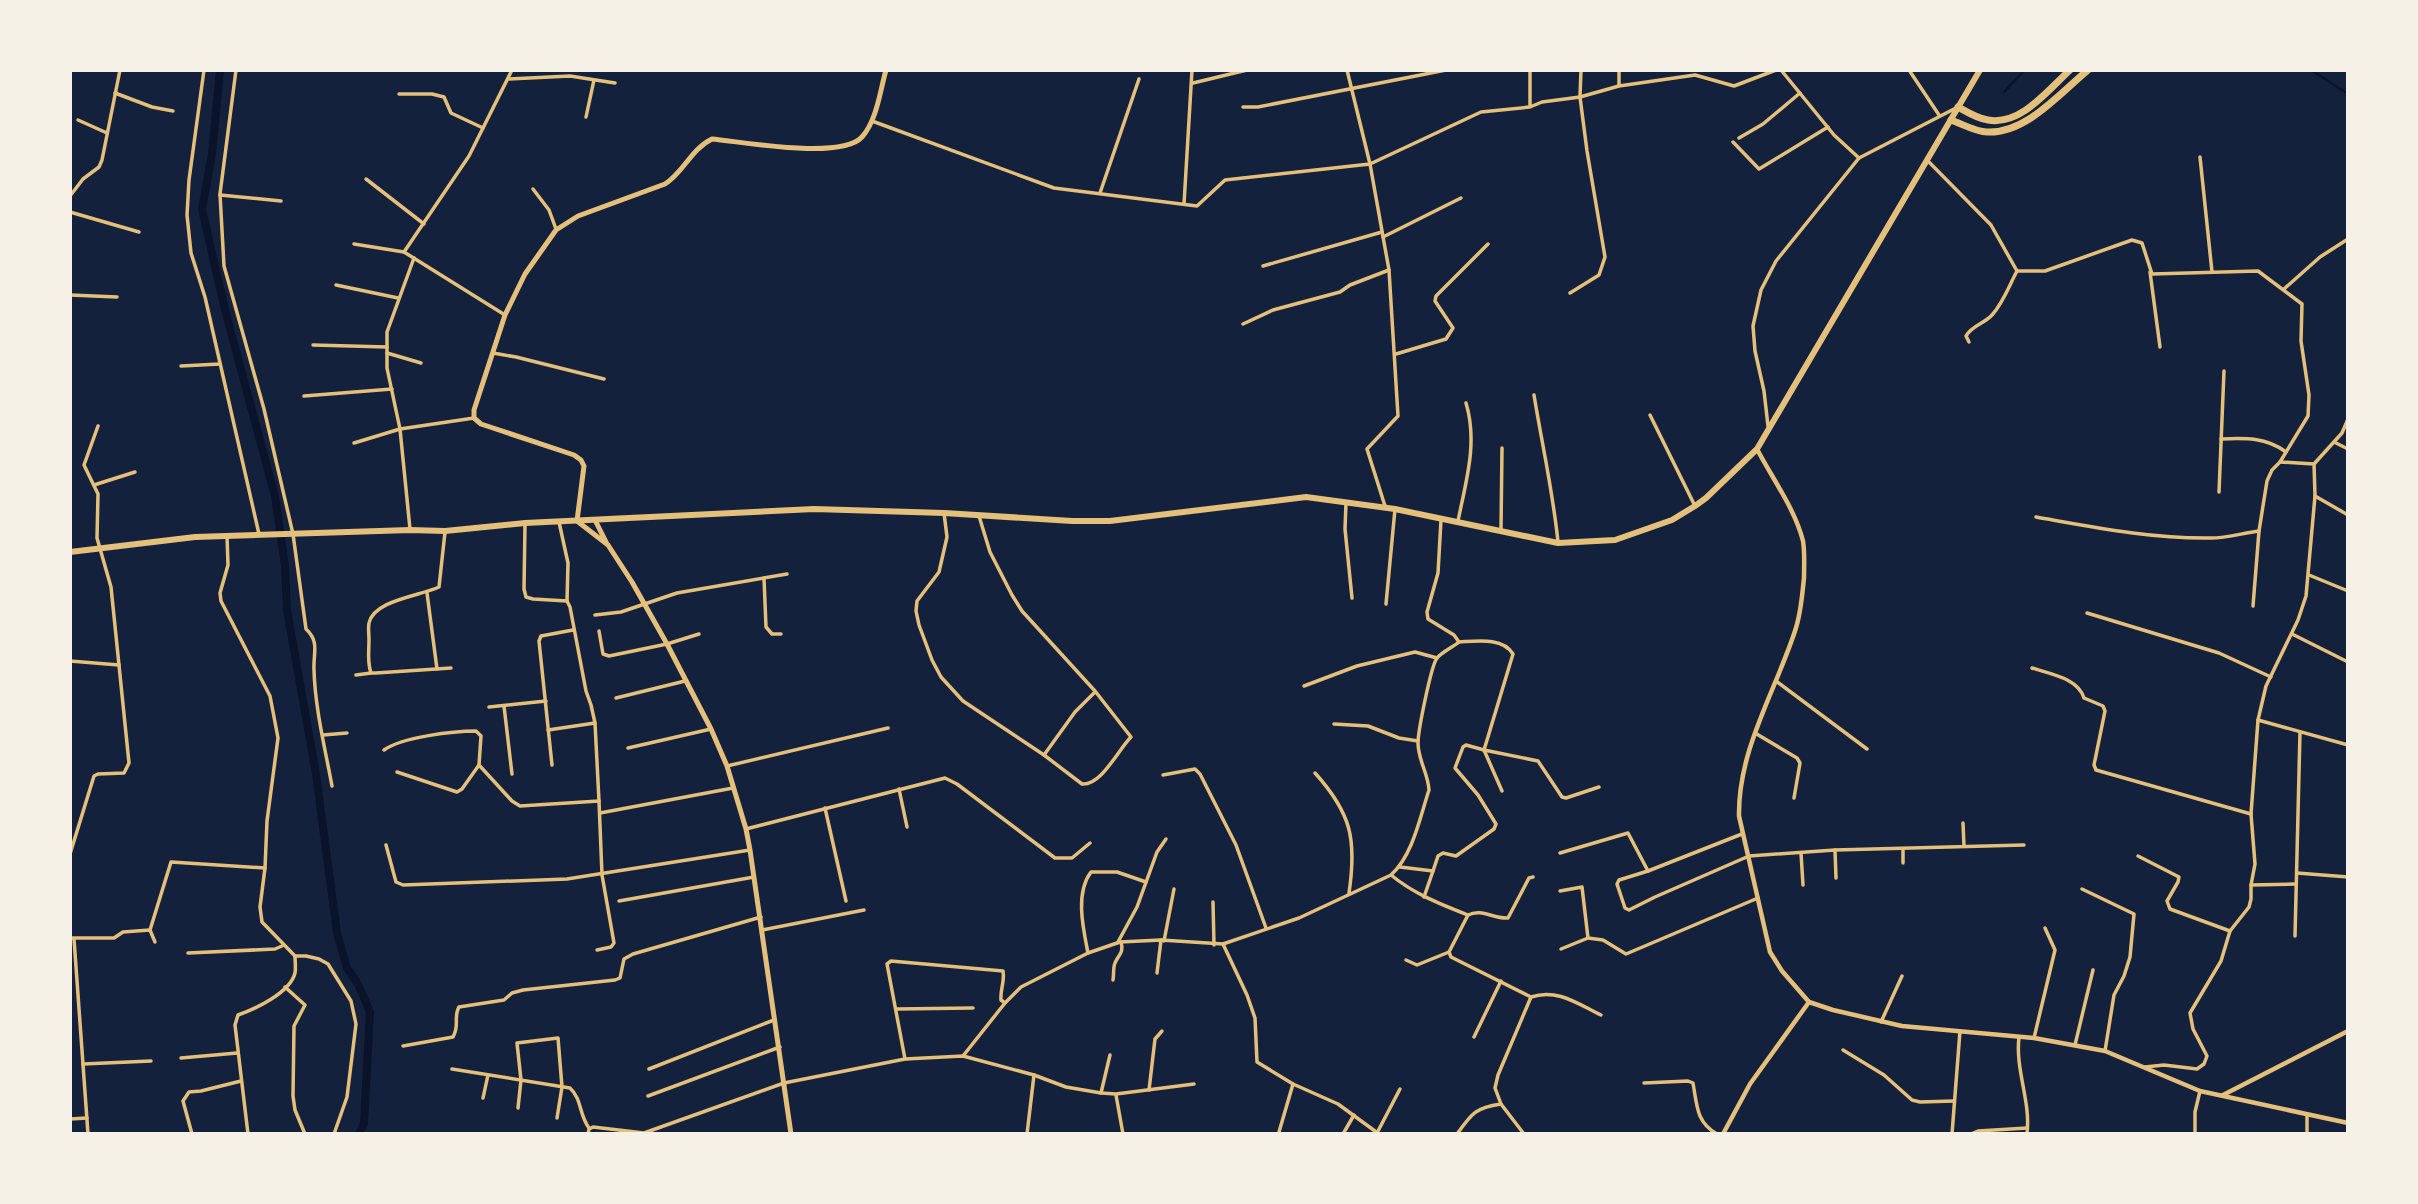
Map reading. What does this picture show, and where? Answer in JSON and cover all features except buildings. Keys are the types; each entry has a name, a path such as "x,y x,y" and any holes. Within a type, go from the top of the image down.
{"highway":[{"path":"1958,107 1988,120 2014,116 2027,109 2070,70"},
{"path":"1951,120 1985,133 2003,132 2025,124 2088,70"}],"main road":[{"path":"577,521 584,466 581,460 574,455 486,427 474,418 475,405 505,315 529,266 556,230 578,216 665,184 678,176 701,144 712,139 811,149 836,149 854,144 872,121 886,70"},
{"path":"70,551 227,536 445,531 524,523 814,509 944,513 1072,522 1111,521 1293,497 1395,509 1559,543 1615,540 1672,520 1706,499 1757,449 1980,70"},
{"path":"595,520 646,604 711,729 727,766 750,850 791,1134"},
{"path":"577,521 608,545"}],"street":[{"path":"70,196 83,180 99,167 120,70"},
{"path":"204,70 189,180 187,215 191,253 205,297 263,535"},
{"path":"236,70 220,194 224,266 264,409 306,629 314,636 317,649 313,659 314,684 332,786"},
{"path":"404,252 469,156 512,70"},
{"path":"1184,204 1192,70"},
{"path":"1193,83 1247,70"},
{"path":"1296,70 1312,70"},
{"path":"1347,70 1370,164 1390,270 1398,416 1367,449 1385,508"},
{"path":"1243,107 1258,107 1446,70"},
{"path":"1530,70 1531,107"},
{"path":"1570,293 1599,275 1605,257 1580,97 1580,70"},
{"path":"1619,70 1619,86"},
{"path":"872,121 1054,188 1197,206 1225,180 1370,164 1481,112 1531,107 1542,102 1580,97 1619,86 1696,75 1734,86 1776,70"},
{"path":"1781,70 1828,127 1859,158"},
{"path":"1909,70 1939,116"},
{"path":"509,79 570,76 615,83"},
{"path":"1100,193 1139,79"},
{"path":"586,117 594,80"},
{"path":"115,93 152,107 173,110"},
{"path":"399,93 444,97 451,113 484,128"},
{"path":"1739,138 1763,124 1800,93"},
{"path":"1769,428 1753,326 1761,290 1776,261 1859,158 1958,107"},
{"path":"78,120 107,133"},
{"path":"1733,142 1759,169 1828,127"},
{"path":"2200,157 2212,272"},
{"path":"1927,160 1991,225 2017,271"},
{"path":"366,179 424,223"},
{"path":"533,189 549,210 556,230"},
{"path":"220,194 281,201"},
{"path":"1264,266 1383,234 1461,198"},
{"path":"70,212 139,232"},
{"path":"2284,289 2320,257 2348,239"},
{"path":"2017,271 2045,271 2132,240 2142,243 2149,271 2160,347"},
{"path":"354,244 404,252 505,315"},
{"path":"1394,354 1446,339 1453,328 1435,300 1436,296 1488,244"},
{"path":"410,530 400,429 387,368 387,332 414,258"},
{"path":"1243,324 1273,310 1340,292 1350,285 1390,270"},
{"path":"1969,342 1966,336 1970,329 1990,318 2017,271"},
{"path":"2149,271 2152,274 2258,271 2302,304 2302,365 2309,395 2308,416 2267,481 2259,531 2253,606"},
{"path":"336,285 398,298"},
{"path":"70,295 117,297"},
{"path":"313,345 387,350 421,363"},
{"path":"493,353 604,379"},
{"path":"181,366 220,364"},
{"path":"2219,492 2224,371"},
{"path":"304,396 392,389"},
{"path":"1534,395 1559,543"},
{"path":"1458,522 1472,453 1471,422 1466,403"},
{"path":"1650,415 1695,506"},
{"path":"354,443 400,429 474,418"},
{"path":"2143,1067 2164,1065 2197,1069 2204,1064 2207,1056 2193,1029 2190,1013 2221,961 2230,931 2249,907 2255,864 2251,814 2258,720 2266,686 2292,634 2306,596 2315,496 2314,464 2342,433 2348,419"},
{"path":"70,855 94,776 124,774 130,763 111,587 98,547 98,495 84,465 97,426"},
{"path":"2221,439 2249,438 2273,442 2286,452"},
{"path":"2334,442 2348,449"},
{"path":"1501,531 1502,448"},
{"path":"1757,449 1797,524 1805,559 1802,601 1796,629 1755,733 1739,795 1742,834 1770,952 1782,971 1810,1002 1833,1010 1902,1027 2034,1038 2105,1051 2200,1091 2348,1124"},
{"path":"2280,462 2314,464"},
{"path":"93,485 135,472"},
{"path":"2315,496 2348,515"},
{"path":"1346,503 1345,529 1352,598"},
{"path":"1386,604 1395,509"},
{"path":"944,513 947,537 939,572 917,601 916,611 932,660 941,677 963,701 1082,784 1089,785 1098,779 1121,746 1131,737 1095,691 1022,611 990,552 979,516"},
{"path":"2036,517 2112,531 2177,537 2213,538 2259,531"},
{"path":"1441,520 1438,572 1427,611 1428,619 1454,635 1459,642"},
{"path":"559,522 568,563 567,601 595,723 602,875 614,943 611,947 597,950"},
{"path":"524,523 526,597 567,601"},
{"path":"371,673 369,623 373,614 387,603 427,593 439,587 445,531"},
{"path":"227,536 228,565 220,593 221,601 270,696 278,737 267,821 260,908 262,922 282,946 295,956 319,959 328,964 351,1001 356,1024 347,1097 334,1134"},
{"path":"595,615 621,612 677,593 787,574"},
{"path":"2309,575 2348,591"},
{"path":"764,578 766,627 772,634 781,634"},
{"path":"427,593 438,669"},
{"path":"2087,613 2219,653 2271,677"},
{"path":"552,765 539,641 541,636 573,629"},
{"path":"599,631 605,656 667,644 699,634"},
{"path":"2292,634 2348,662"},
{"path":"963,1056 1021,987 1088,953 1119,942 1162,940 1223,944 1299,918 1391,875 1408,852 1429,790 1429,780 1421,765 1418,741 1431,675 1437,659 1459,642 1497,643 1509,647 1513,654 1484,750 1502,791"},
{"path":"1304,686 1357,666 1415,652 1437,659"},
{"path":"70,661 119,665"},
{"path":"356,675 451,668"},
{"path":"2032,668 2070,682 2081,689 2084,698 2105,710 2094,765 2096,770 2251,814"},
{"path":"616,698 685,681"},
{"path":"1776,681 1867,749"},
{"path":"1044,755 1075,712 1095,691"},
{"path":"489,707 545,701"},
{"path":"504,706 512,774"},
{"path":"2258,720 2348,745"},
{"path":"548,730 595,723"},
{"path":"1334,724 1368,726 1399,738 1418,741"},
{"path":"628,748 711,729"},
{"path":"727,766 888,729"},
{"path":"384,750 412,739 476,732 481,736 479,765 457,792 397,772"},
{"path":"2295,936 2300,732"},
{"path":"323,735 347,733"},
{"path":"1755,733 1797,758 1800,763 1794,798"},
{"path":"1424,897 1438,856 1443,853 1456,856 1494,829 1496,824 1478,795 1455,768 1466,745 1538,761 1562,797 1600,787"},
{"path":"479,765 512,801 520,806 599,801"},
{"path":"1163,775 1195,769 1200,774 1236,845 1267,929"},
{"path":"1315,773 1334,795 1345,814 1352,840 1349,893"},
{"path":"746,829 945,778 957,784 1055,858 1072,858 1090,843"},
{"path":"600,813 733,788"},
{"path":"899,789 907,827"},
{"path":"825,808 846,901"},
{"path":"1963,823 1964,846"},
{"path":"1560,853 1628,833 1648,871"},
{"path":"1742,834 1619,880 1617,884 1625,908 1629,910 1749,856 1835,850 2024,845"},
{"path":"1119,942 1137,907 1157,852 1166,839"},
{"path":"386,845 396,882 403,885 567,879 750,850"},
{"path":"1903,849 1903,863"},
{"path":"1835,850 1836,878"},
{"path":"1801,853 1803,884"},
{"path":"2138,856 2179,877 2167,901 2170,908 2230,931"},
{"path":"155,942 150,930 171,862 265,868"},
{"path":"1399,867 1433,871"},
{"path":"1088,953 1081,899 1083,882 1091,872 1117,872 1146,882"},
{"path":"2297,873 2348,877"},
{"path":"1391,875 1424,897 1468,915 1479,912 1503,919 1508,918 1529,878 1533,877"},
{"path":"619,901 754,877"},
{"path":"2251,884 2296,884"},
{"path":"1560,891 1582,887 1588,938"},
{"path":"1157,973 1174,889"},
{"path":"2082,889 2134,915 2130,957 2124,976 2113,995 2105,1051"},
{"path":"1561,949 1588,938 1603,940 1626,954 1758,898"},
{"path":"1213,902 1214,945"},
{"path":"762,930 864,910"},
{"path":"1406,960 1417,965 1449,952 1468,915"},
{"path":"403,1046 453,1037 457,1029 456,1012 459,1007 504,1000 512,993 523,990 615,980 620,978 624,958 633,954 761,917"},
{"path":"2034,1038 2055,950 2045,928"},
{"path":"88,1134 72,938 114,938 123,932 150,930"},
{"path":"1113,980 1114,964 1121,955 1119,942"},
{"path":"1223,944 1255,1018 1257,1062 1293,1084 1338,1104 1378,1133 1400,1089"},
{"path":"188,953 275,949 282,946"},
{"path":"1449,952 1451,957 1531,997 1557,994 1601,1015"},
{"path":"248,1134 235,1025 238,1015 259,1007 285,988 295,974 295,956"},
{"path":"905,1059 887,964 891,961 1003,971 1005,981 1000,994 1005,1003"},
{"path":"2075,1045 2093,970"},
{"path":"1881,1022 1902,976"},
{"path":"1474,1037 1501,981"},
{"path":"285,988 305,1005 294,1027 293,1096 295,1110 305,1134"},
{"path":"1524,1134 1501,1104 1495,1088 1531,997"},
{"path":"1723,1134 1750,1084 1810,1002"},
{"path":"896,1009 973,1008"},
{"path":"649,1069 776,1019"},
{"path":"1149,1090 1155,1039 1162,1031"},
{"path":"1952,1134 1960,1031"},
{"path":"2222,1096 2348,1031"},
{"path":"2019,1037 2017,1056 2028,1110 2027,1134"},
{"path":"518,1108 521,1080 517,1042 558,1038 562,1087 557,1118"},
{"path":"648,1096 780,1047"},
{"path":"1843,1050 1884,1075 1912,1100 1954,1101"},
{"path":"181,1058 237,1053"},
{"path":"1101,1093 1110,1055"},
{"path":"452,1069 569,1088 578,1095 582,1119 589,1131 593,1127 638,1134 784,1083 905,1059 963,1056 1034,1075 1066,1087 1101,1093 1115,1094 1194,1084"},
{"path":"83,1064 151,1061"},
{"path":"483,1098 488,1075"},
{"path":"1027,1134 1034,1075"},
{"path":"192,1134 184,1096 189,1092 241,1081"},
{"path":"1644,1083 1693,1083 1700,1120 1706,1128 1717,1134"},
{"path":"1279,1132 1293,1084"},
{"path":"2195,1134 2195,1112 2200,1091"},
{"path":"1115,1094 1123,1134"},
{"path":"1457,1134 1480,1107 1501,1104"},
{"path":"1342,1134 1354,1115"},
{"path":"2306,1134 2307,1115"},
{"path":"70,1119 87,1118"},
{"path":"1971,1134 1978,1131 2027,1128"}],"waterway":[{"path":"220,70 212,154 202,209 225,310 275,496 285,566 287,610 316,774 337,933 347,968 358,984 370,1012 364,1123 359,1134"},
{"path":"2004,92 2025,70"},
{"path":"2311,70 2348,94"}]}
